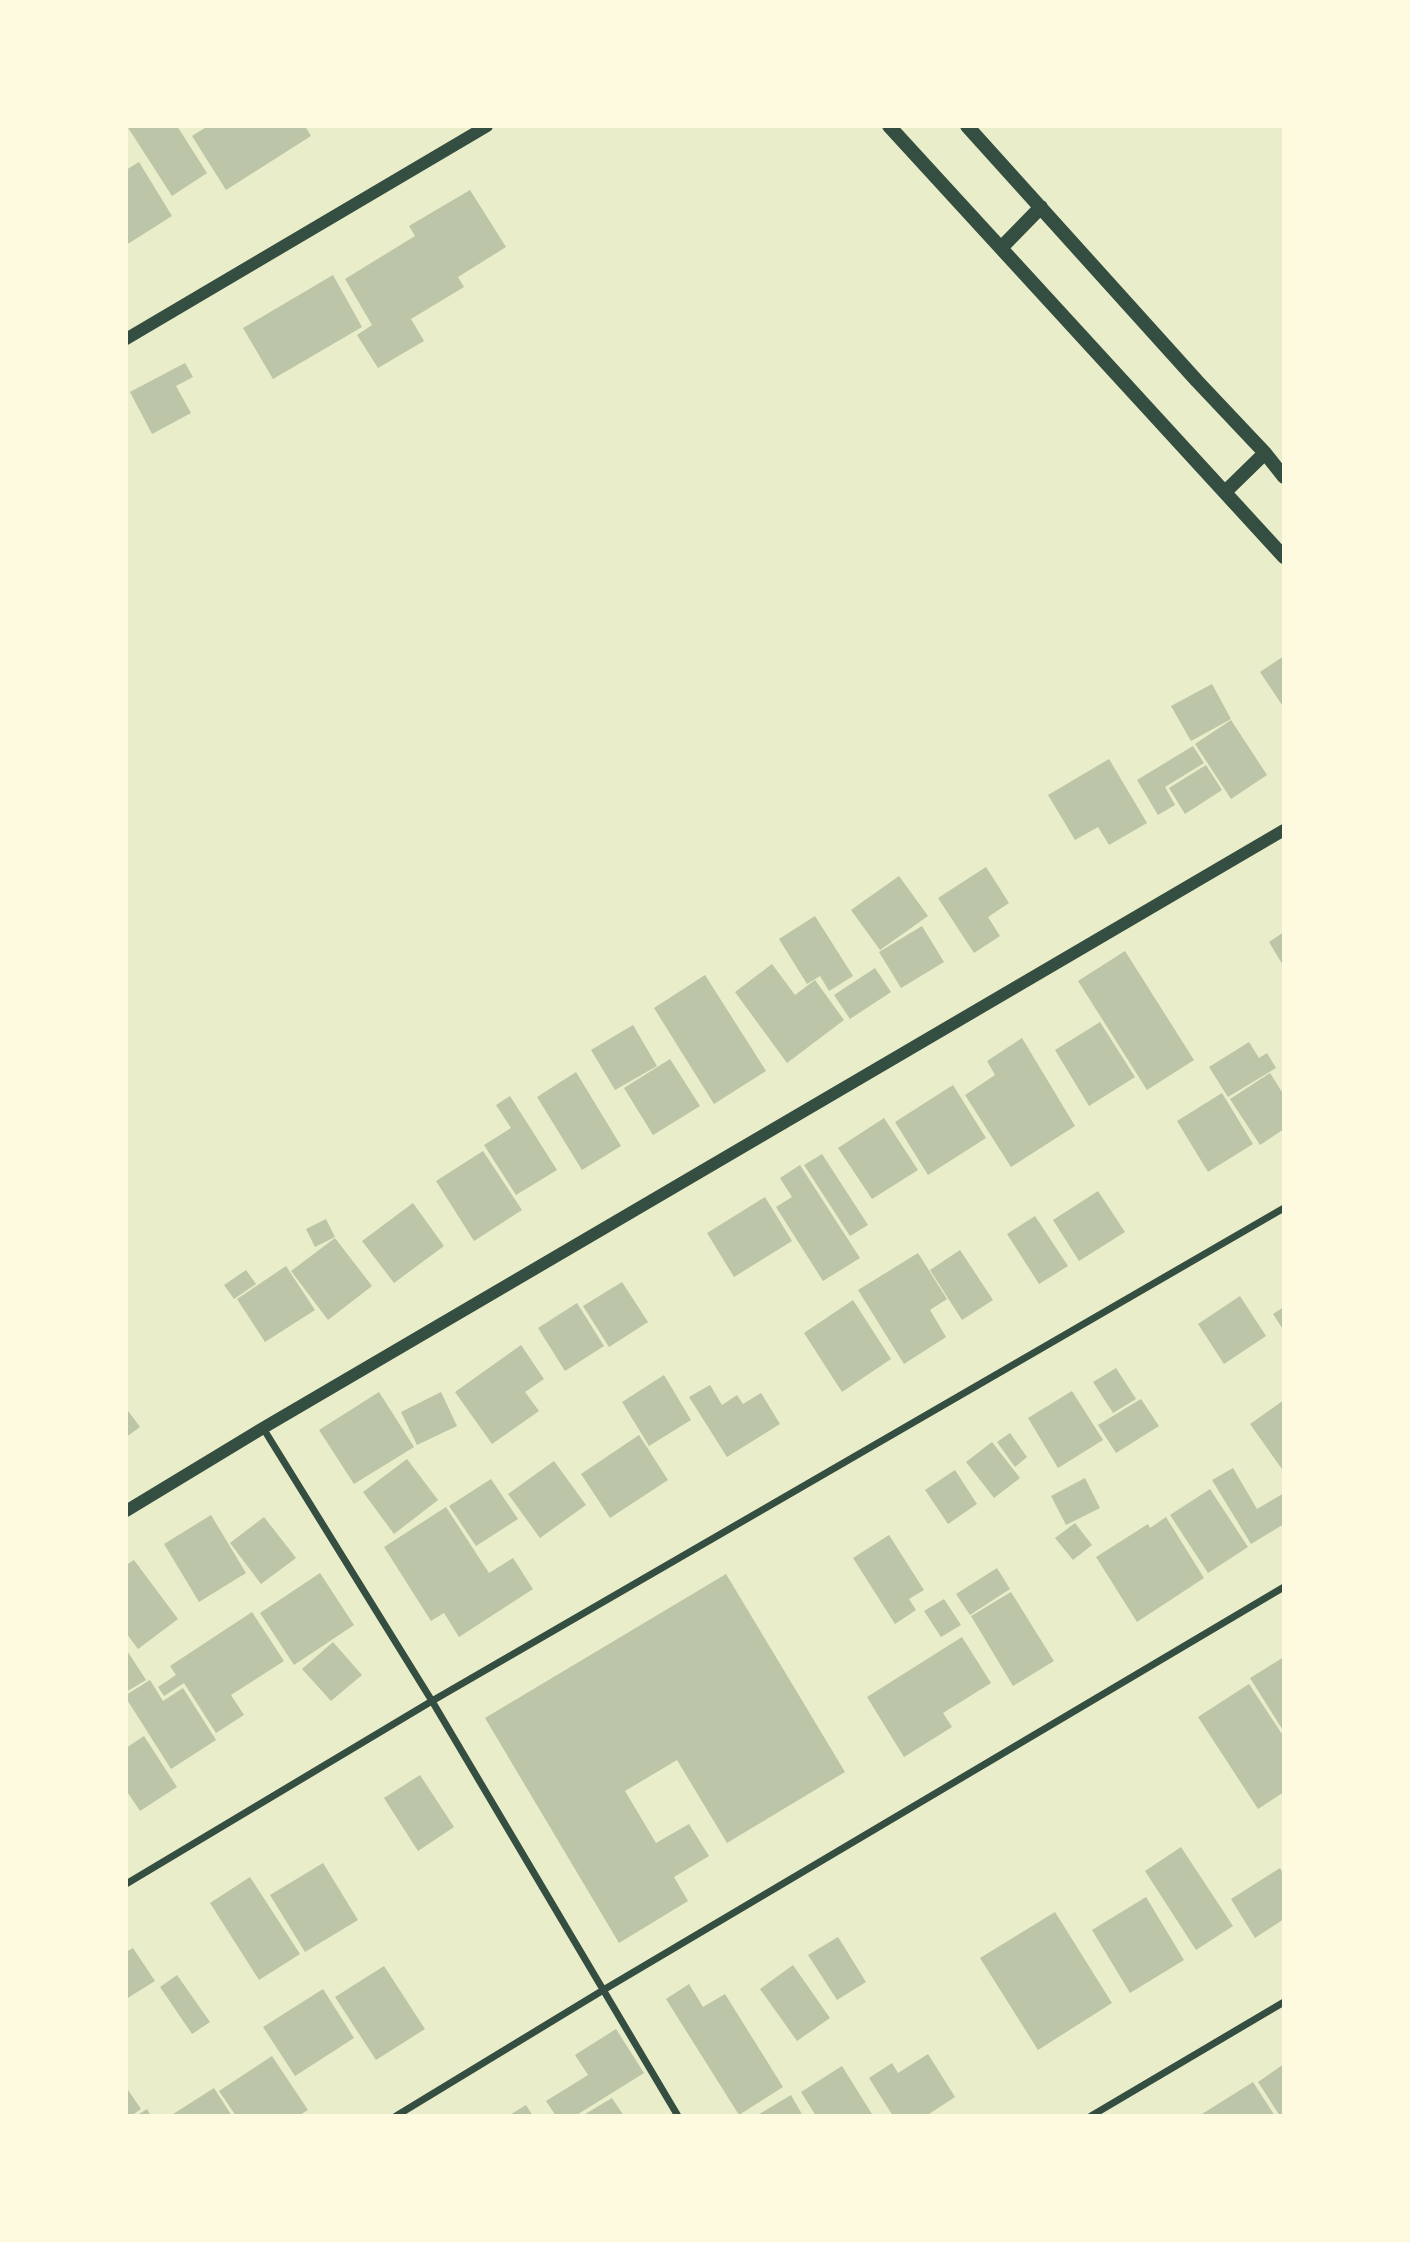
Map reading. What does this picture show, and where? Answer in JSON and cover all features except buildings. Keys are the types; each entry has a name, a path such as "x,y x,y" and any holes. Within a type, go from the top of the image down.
{"main road":[{"path":"889,126 1284,556"},
{"path":"967,126 1284,477"},
{"path":"1001,248 1041,207"},
{"path":"1225,492 1265,453"}],"street":[{"path":"126,339 487,126"},
{"path":"126,1511 1284,830"},
{"path":"126,1884 432,1701 1284,1208"},
{"path":"263,1428 432,1701 678,2116"},
{"path":"396,2116 605,1989 1284,1587"},
{"path":"1091,2116 1284,2002"}]}
